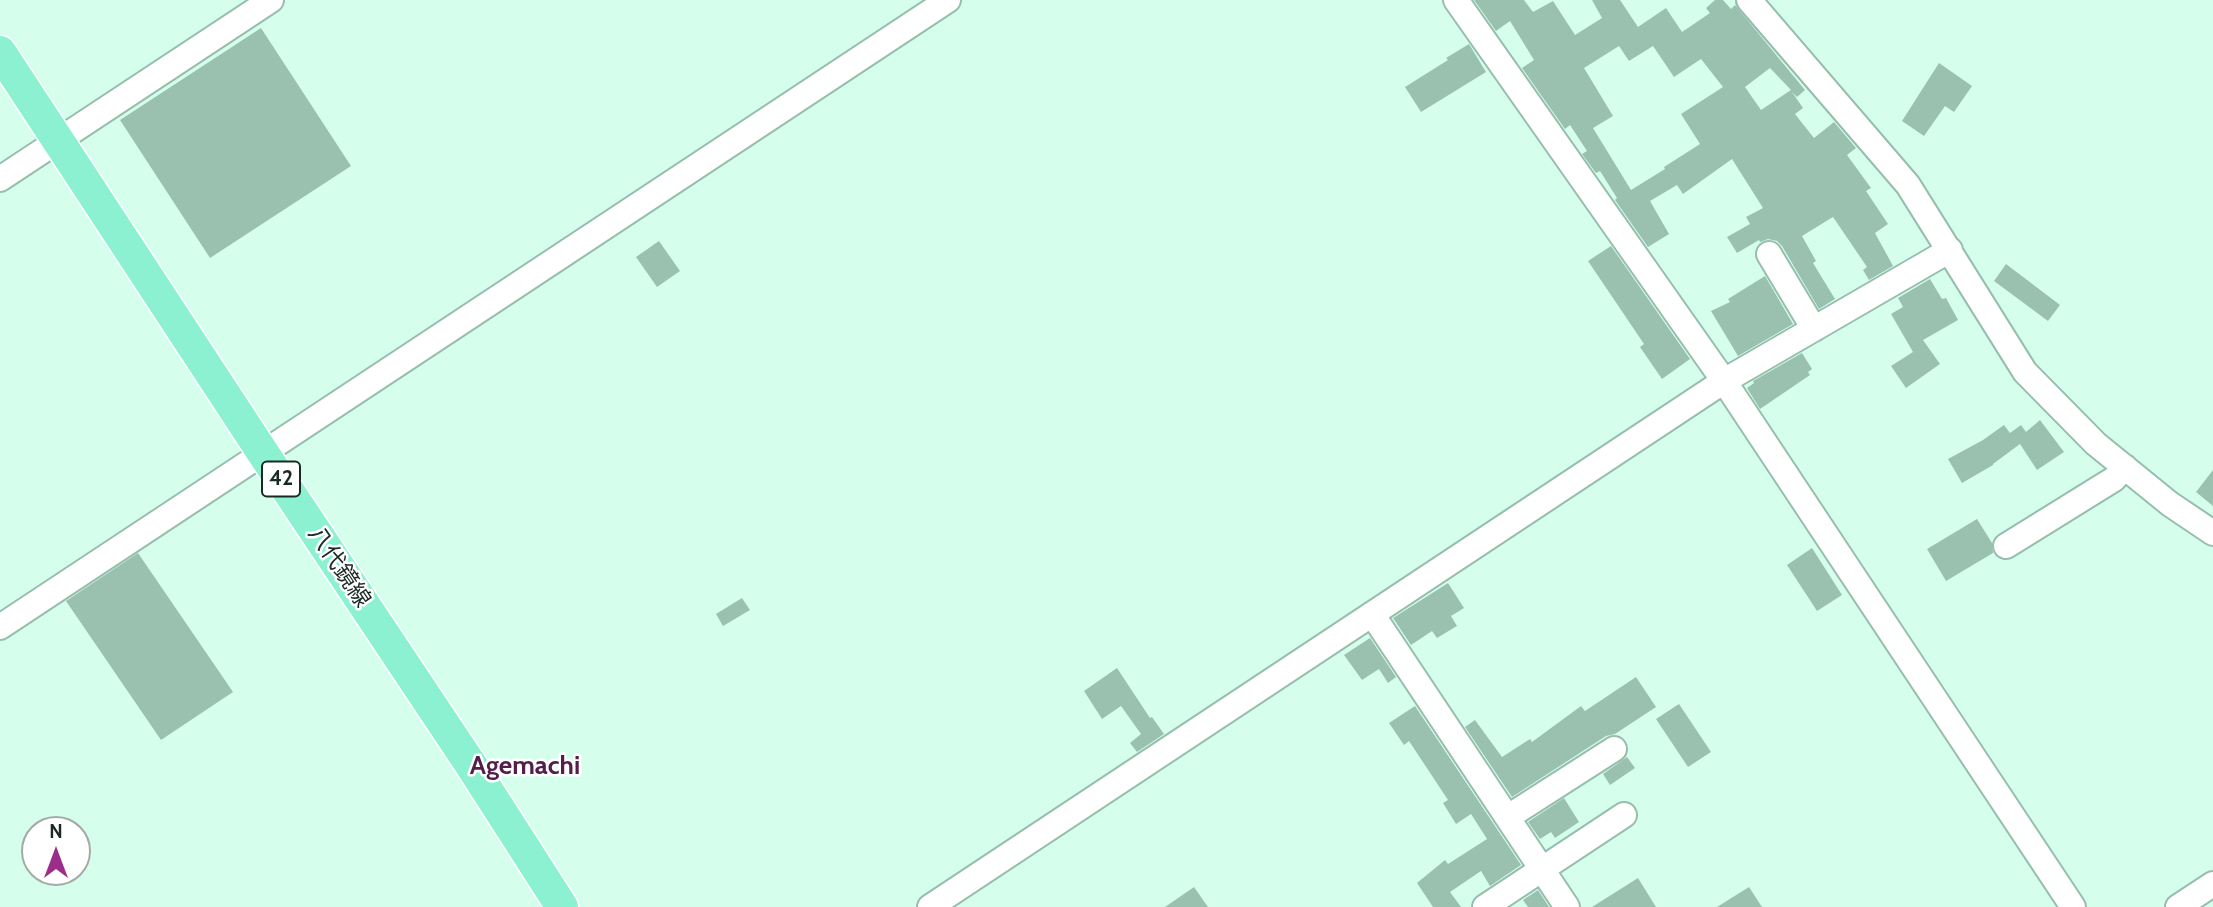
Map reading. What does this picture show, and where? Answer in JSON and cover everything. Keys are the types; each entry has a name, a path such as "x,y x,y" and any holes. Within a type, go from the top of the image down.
{"main road":[{"name":"八代鏡線","path":"0,52 562,907"}],"street":[{"path":"0,179 271,0"},
{"path":"0,627 948,0"},
{"path":"1455,0 1724,381 2073,907"},
{"path":"1749,0 1908,185 2025,372 2096,444 2170,504 2213,533"},
{"path":"930,907 1724,381 1950,250"},
{"path":"1769,254 1814,329"},
{"path":"2006,546 2114,479 2124,467"},
{"path":"1372,614 1567,907"},
{"path":"1508,817 1614,749"},
{"path":"1493,905 1624,815"},
{"path":"2178,907 2213,884"}],"building":[{"path":"1474,0 1524,0 1533,12 1553,1 1575,35 1602,18 1592,0 1620,0 1638,27 1666,8 1682,32 1710,13 1706,8 1715,0 1723,0 1731,9 1735,5 1805,90 1797,97 1792,92 1803,108 1795,114 1814,138 1834,122 1856,148 1847,155 1871,188 1866,191 1888,224 1875,233 1893,266 1869,280 1863,270 1867,267 1833,217 1802,236 1816,261 1813,263 1835,299 1819,309 1777,241 1759,240 1737,253 1727,237 1750,224 1746,217 1763,208 1732,159 1683,194 1677,185 1650,201 1669,234 1648,247 1615,200 1617,198 1600,171 1596,173 1582,154 1587,151 1570,125 1565,129 1522,68 1534,60 1510,21 1496,31","holes":["1619,46 1629,61 1653,46 1674,77 1701,59 1723,87 1681,114 1700,144 1631,190 1593,128 1613,116 1584,68","1770,68 1791,90 1761,110 1745,87"]},
{"path":"261,28 351,166 210,258 120,120"},
{"path":"1469,44 1486,72 1421,112 1405,87"},
{"path":"1939,63 1972,86 1954,112 1945,106 1924,136 1902,121"},
{"path":"659,241 680,271 657,287 636,257"},
{"path":"1611,246 1690,359 1662,379 1640,347 1644,344 1588,261"},
{"path":"2006,264 2060,305 2048,321 1994,281"},
{"path":"1765,276 1793,324 1738,356 1711,311 1730,302 1728,299"},
{"path":"1930,279 1942,299 1946,298 1958,320 1923,340 1940,364 1906,388 1891,366 1913,352 1891,314 1903,307 1898,298"},
{"path":"1802,353 1812,369 1808,372 1810,375 1760,409 1747,388 1753,381"},
{"path":"2040,420 2064,452 2037,470 2020,444 1993,465 1962,483 1948,459 2004,425 2010,433 2021,425 2026,432"},
{"path":"2213,470 2213,506 2196,492"},
{"path":"1977,519 1992,543 1993,553 1946,581 1927,549"},
{"path":"1812,548 1842,595 1817,611 1787,565"},
{"path":"138,553 233,692 161,740 66,601"},
{"path":"1448,583 1464,608 1451,616 1457,626 1437,638 1432,631 1411,645 1393,618"},
{"path":"742,598 750,610 723,626 716,614"},
{"path":"1370,638 1396,677 1388,683 1379,669 1362,680 1344,655"},
{"path":"1117,668 1150,718 1152,717 1164,734 1137,752 1130,743 1141,734 1121,706 1102,719 1084,691"},
{"path":"1636,677 1656,707 1512,797 1465,727 1475,720 1502,757 1530,739 1532,742 1581,706 1585,711"},
{"path":"1679,704 1711,752 1688,767 1656,719"},
{"path":"1415,706 1521,865 1490,886 1481,871 1450,892 1461,907 1433,907 1417,883 1445,860 1448,864 1487,839 1471,814 1456,824 1443,803 1448,800 1409,741 1404,745 1389,723"},
{"path":"1627,757 1635,768 1610,785 1603,774"},
{"path":"1564,798 1579,822 1555,838 1551,832 1540,839 1528,822"},
{"path":"1638,878 1656,907 1592,907"},
{"path":"1194,887 1208,907 1165,907"},
{"path":"1749,887 1762,907 1717,907"},
{"path":"1538,890 1549,907 1528,907 1523,900"}],"district":[{"name":"Agemachi","path":"525,766"}]}
